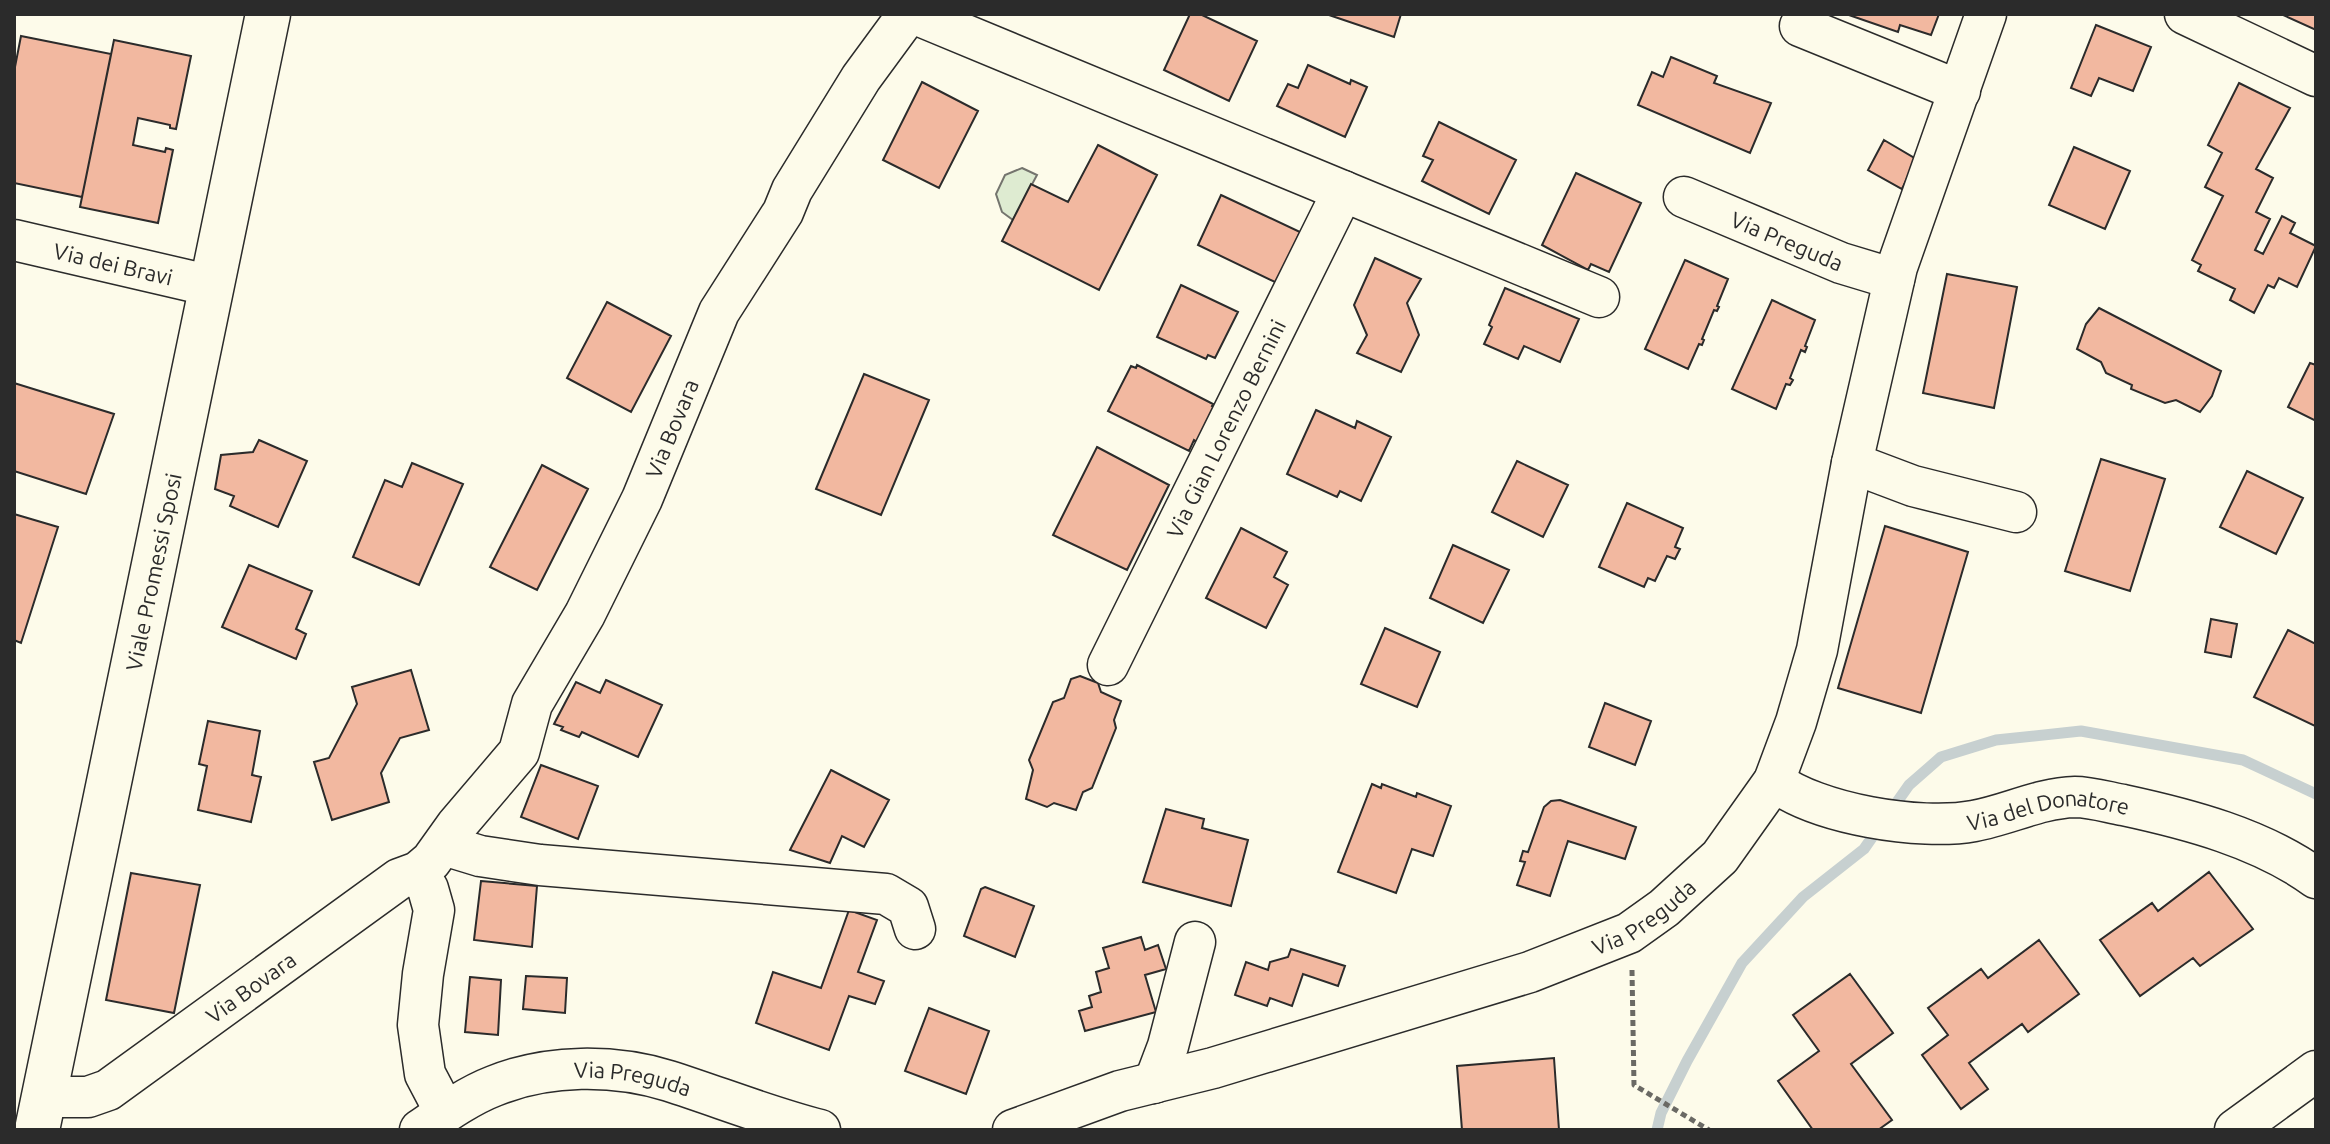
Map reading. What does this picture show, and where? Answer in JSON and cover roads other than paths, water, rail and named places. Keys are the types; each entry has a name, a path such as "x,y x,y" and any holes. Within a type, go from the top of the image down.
{"main road":[{"name":"Viale Promessi Sposi","path":"40,1113 268,14"}],"street":[{"name":"Via Bovara","path":"40,1113 108,1090 431,859 519,752 532,704 606,574 648,486 719,312 783,212 792,190 861,78 908,14"},
{"path":"915,14 1599,297"},
{"name":"Via Preguda","path":"1013,1130 1120,1091 1213,1068 1530,972 1632,931 1664,908 1720,857 1774,781 1796,722 1817,650 1852,463 1894,279 1986,14"},
{"path":"2185,14 2316,76"},
{"path":"1800,26 1960,91"},
{"name":"Via Gian Lorenzo Bernini","path":"1108,665 1343,191"},
{"name":"Via Preguda","path":"1684,197 1841,263 1894,279"},
{"name":"Via dei Bravi","path":"14,240 212,286"},
{"path":"1852,463 1913,486 2016,512"},
{"name":"Via del Donatore","path":"1774,781 1789,792 1854,813 1913,824 1974,821 2035,803 2075,797 2148,811 2226,834 2276,854 2316,878"},
{"path":"431,859 480,856 540,865 886,894 908,907 915,929"},
{"name":"Via Preguda","path":"431,859 428,889 434,910 418,1025 433,1121 494,1086 521,1077 593,1069 667,1080 820,1130"},
{"path":"1154,1083 1168,1046 1195,942"},
{"path":"2235,1130 2316,1071"}],"waterway":[{"path":"1890,812 1909,785 1941,757 1996,740 2081,731 2243,760 2316,794"},
{"path":"1657,1130 1661,1113 1687,1061 1742,963 1803,897 1864,849 1880,826"}]}
